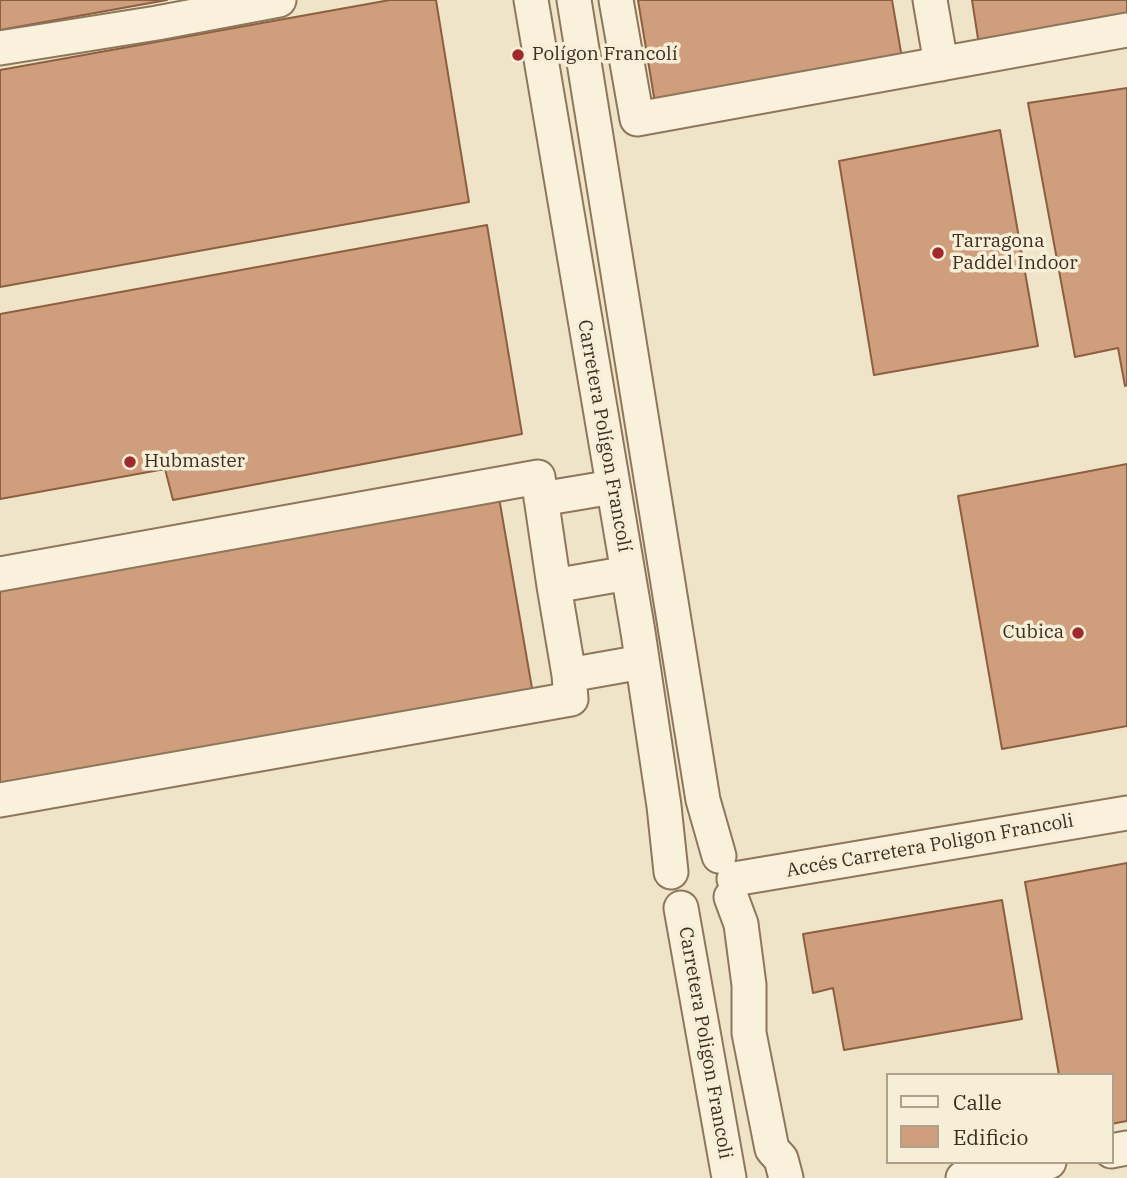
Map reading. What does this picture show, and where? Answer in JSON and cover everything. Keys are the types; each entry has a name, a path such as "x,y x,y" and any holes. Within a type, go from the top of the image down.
{"street":[{"path":"0,48 279,0"},
{"name":"Carretera Polígon Francolí","path":"531,0 628,573 664,806 671,872"},
{"name":"Carretera Polígon Francolí","path":"574,0 703,800 728,877"},
{"path":"616,0 637,119 1127,30"},
{"path":"930,0 941,64"},
{"path":"587,86 630,79"},
{"path":"0,574 538,477 571,699 0,800"},
{"path":"541,499 613,487"},
{"path":"554,586 628,573"},
{"path":"569,675 642,662"},
{"name":"Accés Carretera Poligon Francoli","path":"728,877 1127,813"},
{"path":"728,877 719,911 708,915 691,914 681,908 669,885 671,872 679,860 691,852 705,851 728,877 741,924 749,985 749,1034 772,1149 781,1159 786,1178"},
{"name":"Carretera Poligon Francoli","path":"681,908 729,1178"},
{"path":"963,1178 1038,1164"}],"building":[{"path":"0,0 167,0 0,30"},
{"path":"390,0 436,0 469,202 0,287 0,70"},
{"path":"638,0 892,0 902,58 655,103"},
{"path":"972,0 1127,0 1127,16 979,45"},
{"path":"1127,88 1125,386 1118,348 1075,357 1028,103"},
{"name":"Tarragona Paddel Indoor","path":"1000,130 1038,346 874,375 839,161"},
{"path":"487,225 522,434 173,500 165,469 0,499 0,314"},
{"path":"1127,464 1127,726 1002,749 958,496"},
{"path":"498,492 533,694 0,793 0,582"},
{"path":"1127,863 1127,1121 1113,1124 1113,1073 1059,1073 1025,882"},
{"path":"1002,900 1022,1019 844,1050 833,988 813,993 803,934"}],"place":[{"name":"Polígon Francolí","path":"518,55"},
{"name":"Tarragona Paddel Indoor","path":"938,253"},
{"name":"Hubmaster","path":"130,462"},
{"name":"Cubica","path":"1078,633"}]}
